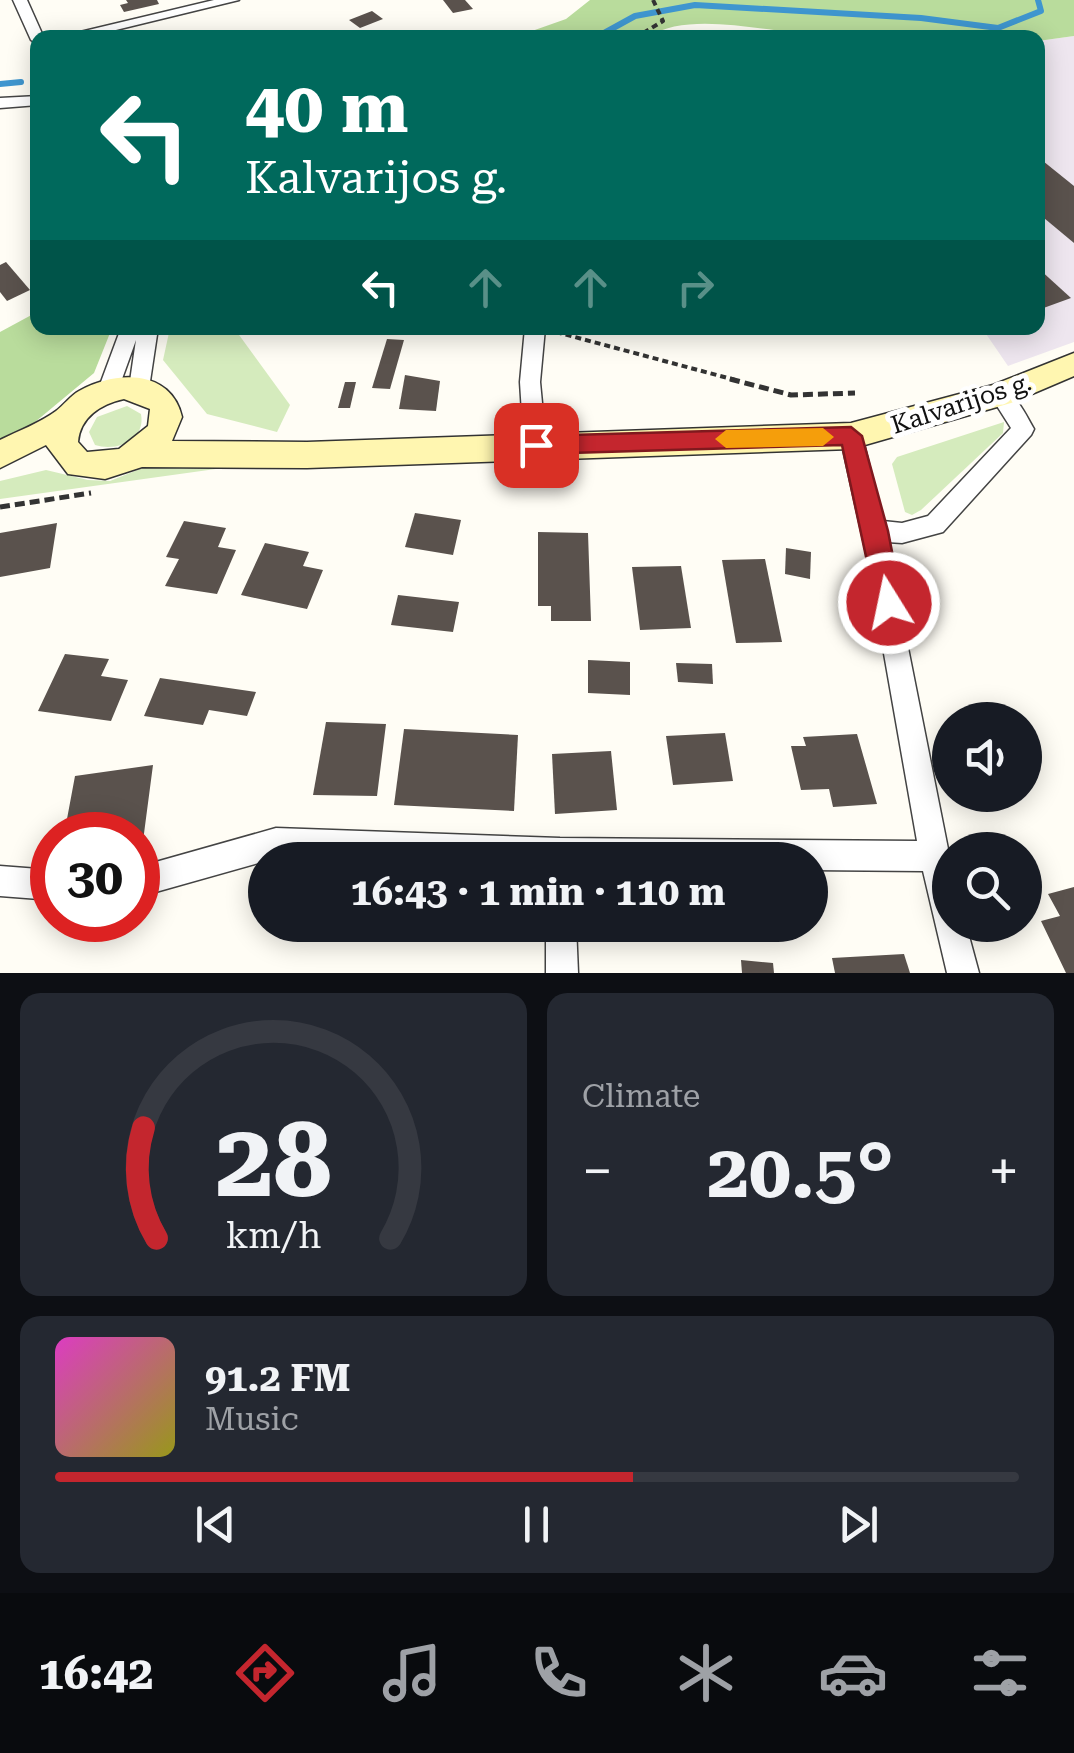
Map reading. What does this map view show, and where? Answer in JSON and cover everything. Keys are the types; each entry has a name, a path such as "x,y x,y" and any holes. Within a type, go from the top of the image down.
{"main road":[{"name":"Kalvarijos g.","path":"142,454 307,455 851,436 1000,394 1074,364"},
{"path":"0,455 68,420 78,408 108,390 139,388 161,398 167,420 163,432 142,454 110,467 94,468 69,457 62,446 68,420"},
{"name":"Kalvarijos g.","path":"167,420 198,432 307,455"},
{"path":"0,472 69,457"}],"street":[{"path":"20,0 34,30"},
{"path":"98,30 232,0"},
{"path":"0,102 30,100"},
{"path":"108,390 128,335"},
{"path":"139,388 147,335"},
{"path":"535,335 530,382 536,445"},
{"path":"876,531 902,533 935,524 1022,429 1000,394"},
{"path":"851,436 876,531 932,850"},
{"path":"160,876 248,851"},
{"path":"828,856 932,856"},
{"path":"0,881 30,883"},
{"path":"561,942 562,973"},
{"path":"955,942 963,973"}],"path":[{"path":"649,30 664,21 653,0"},
{"path":"563,335 790,395 855,393"}],"shaded area":[{"path":"1074,36 1074,342 1008,366 987,335 1045,335 1045,40"}],"green space":[{"path":"590,0 1074,0 1074,36 1045,40 1045,30 778,30 707,24 663,30 535,30 566,19"},
{"path":"30,316 30,335 109,335 94,373 23,432 0,440 0,332"},
{"path":"168,335 239,335 290,405 277,432 207,414 163,360"},
{"path":"127,406 141,414 139,431 121,445 95,445 89,432 97,417"},
{"path":"1004,422 1003,433 921,510 912,515 905,512 892,464 897,457"},
{"path":"160,461 230,467 0,499 0,481 46,470 110,481"}],"building":[{"path":"126,0 157,0 159,4 124,12 120,5 128,3"},
{"path":"443,0 465,0 473,9 453,13"},
{"path":"372,11 383,19 360,28 349,20"},
{"path":"1045,163 1074,186 1074,243 1045,219"},
{"path":"6,262 30,290 7,301 0,292 0,265"},
{"path":"1045,274 1071,298 1045,307"},
{"path":"387,339 404,340 390,389 372,388"},
{"path":"405,375 440,381 436,411 399,409"},
{"path":"345,382 356,382 350,408 338,408"},
{"path":"415,513 461,520 453,555 405,547"},
{"path":"184,521 226,528 218,547 236,550 217,594 165,586 179,559 166,557"},
{"path":"57,523 50,568 0,577 0,533"},
{"path":"538,532 588,533 591,621 551,621 551,606 538,606"},
{"path":"265,543 309,552 303,566 323,570 307,609 241,595"},
{"path":"786,548 811,552 810,579 785,574"},
{"path":"765,559 782,642 736,643 722,560"},
{"path":"681,566 691,628 640,630 632,567"},
{"path":"398,595 459,602 453,632 391,625"},
{"path":"65,654 109,659 101,676 128,680 111,721 38,711"},
{"path":"588,660 630,662 630,695 588,693"},
{"path":"676,663 712,664 713,684 678,682"},
{"path":"160,678 256,692 247,716 209,710 203,725 144,716"},
{"path":"326,722 386,724 377,796 313,795"},
{"path":"404,729 518,735 514,811 394,805"},
{"path":"725,733 733,781 673,785 666,736"},
{"path":"857,734 877,804 833,807 829,789 801,790 791,746 806,746 803,737"},
{"path":"611,751 617,810 555,814 552,754"},
{"path":"153,765 147,812 68,812 75,776"},
{"path":"1074,887 1074,973 1066,973 1042,923 1060,916 1048,894"},
{"path":"904,954 910,973 835,973 832,958"},
{"path":"741,960 773,963 774,973 742,973"}],"waterway":[{"path":"610,30 635,16 695,5 921,18 998,28 1041,11 1038,0"},
{"path":"0,84 21,82"}],"slow traffic":[{"path":"726,439 823,437"}],"route":[{"path":"536,445 851,436 876,531 889,603"}]}
